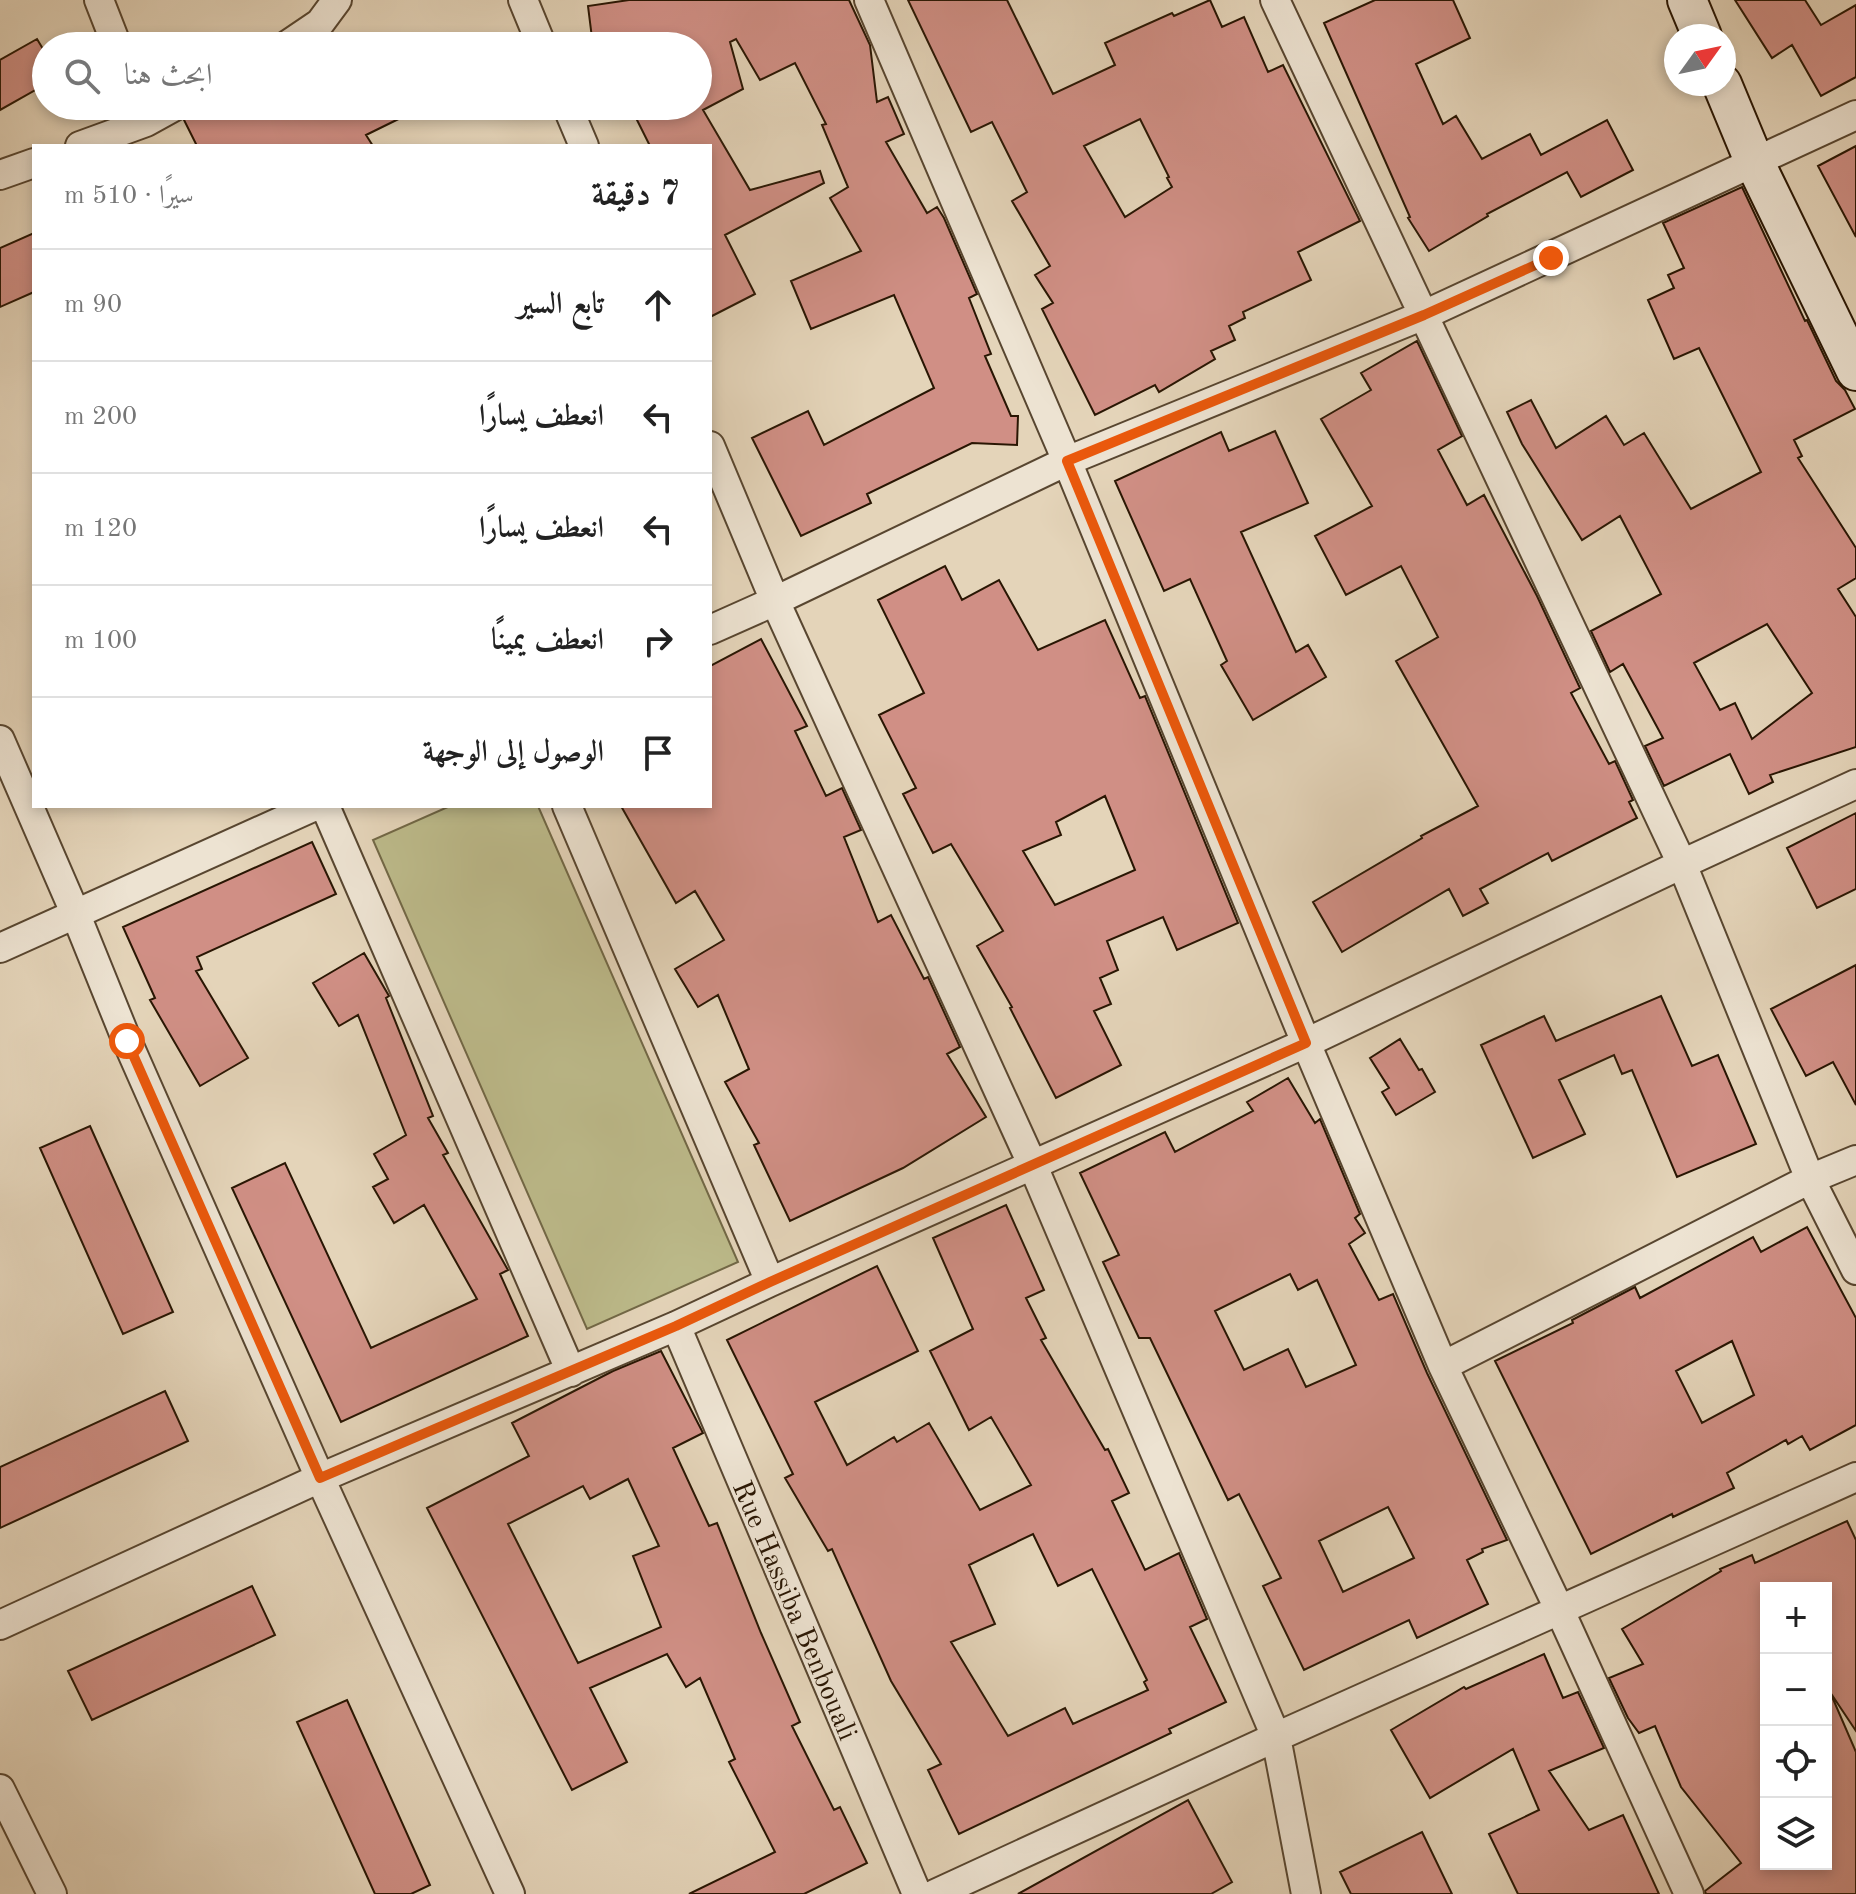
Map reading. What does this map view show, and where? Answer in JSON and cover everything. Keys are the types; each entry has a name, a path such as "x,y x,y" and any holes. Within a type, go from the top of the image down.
{"main road":[{"path":"1687,0 1697,24"},
{"path":"1727,96 1754,161 1856,371"}],"street":[{"path":"99,0 112,32"},
{"path":"307,32 320,23 337,0"},
{"path":"523,0 536,32"},
{"path":"869,0 1067,461 1306,1043 1443,1366 1560,1611 1689,1894"},
{"path":"1275,0 1682,864 1810,1179 1856,1270"},
{"path":"712,629 1067,461 1424,315 1856,115"},
{"path":"573,120 583,144"},
{"path":"86,144 147,125"},
{"path":"0,175 32,164"},
{"path":"712,451 775,601 1033,1166 1276,1737 1306,1894"},
{"path":"0,740 127,1041 320,1478 510,1894"},
{"path":"0,1625 320,1478 676,1326 1306,1043 1856,784"},
{"path":"0,948 311,808"},
{"path":"326,808 571,1372"},
{"path":"568,808 770,1282"},
{"path":"1443,1366 1810,1179 1856,1160"},
{"name":"Rue Hassiba Benbouali","path":"676,1326 917,1894"},
{"path":"935,1894 1856,1477"},
{"path":"0,1789 52,1894"}],"shaded area":[{"path":"445,808 539,808 738,1262 587,1329 373,840"}],"building":[{"path":"629,0 849,0 870,45 877,102 888,97 904,134 886,142 927,213 937,207 944,218 977,294 969,298 991,354 985,356 1011,416 1018,416 1017,445 972,443 867,494 871,503 801,536 752,438 808,411 824,445 934,388 894,295 811,329 791,281 861,251 830,198 848,187 822,125 826,124 795,63 760,80 736,39 730,42 743,89 712,105 712,32 591,32 588,6"},
{"path":"908,0 1007,0 1053,94 1115,65 1105,43 1210,0 1222,27 1244,17 1268,72 1283,65 1360,221 1298,252 1311,280 1243,312 1245,318 1229,326 1235,340 1211,351 1215,359 1159,392 1155,385 1095,415 1042,309 1053,303 1035,275 1050,266 1012,201 1027,192 992,122 971,132","holes":["1140,119 1172,187 1125,217 1084,146"]},
{"path":"1375,0 1453,0 1470,38 1416,64 1443,124 1456,116 1482,159 1530,134 1541,155 1607,120 1633,170 1581,197 1567,172 1487,214 1429,251 1408,218 1324,23"},
{"path":"1735,0 1805,0 1821,25 1856,5 1856,77 1821,96 1792,45 1772,58"},
{"path":"32,42 32,92 0,110 0,60"},
{"path":"184,120 397,120 366,135 372,144 196,144"},
{"path":"637,120 709,120 750,190 820,171 824,183 725,235 755,294 712,316 712,144 649,144"},
{"path":"1856,146 1856,237 1818,166"},
{"path":"1742,187 1805,321 1836,381 1855,409 1794,440 1802,456 1798,458 1856,548 1856,578 1838,589 1856,617 1856,747 1770,775 1773,782 1749,794 1730,754 1664,786 1645,746 1663,738 1623,664 1610,672 1591,631 1661,594 1620,516 1582,540 1522,444 1507,412 1531,400 1556,448 1606,416 1624,445 1644,433 1691,509 1761,472 1699,348 1674,359 1648,300 1674,288 1668,275 1684,268 1663,223","holes":["1767,624 1812,693 1752,739 1735,703 1720,710 1694,663"]},
{"path":"32,234 32,293 0,307 0,248"},
{"path":"1417,341 1462,436 1438,450 1467,505 1484,495 1537,596 1580,688 1571,693 1609,764 1615,761 1633,800 1629,802 1637,818 1552,861 1548,853 1480,889 1488,903 1463,916 1449,889 1342,952 1313,902 1421,836 1478,806 1396,661 1438,637 1401,566 1346,595 1315,536 1372,506 1321,419 1371,390 1361,373"},
{"path":"1275,431 1308,503 1241,532 1296,652 1308,645 1326,677 1253,720 1221,665 1227,661 1190,579 1164,591 1115,481 1221,432 1229,451"},
{"path":"945,566 962,600 999,580 1038,650 1105,620 1140,698 1145,696 1238,923 1177,950 1163,917 1107,941 1118,970 1100,978 1111,1004 1094,1011 1121,1065 1056,1098 1012,1007 977,946 1003,931 951,844 933,853 903,794 916,788 879,715 924,693 878,600","holes":["1105,796 1135,870 1055,905 1023,851 1061,835 1056,822"]},
{"path":"761,639 807,726 795,731 826,796 842,788 861,830 844,837 878,922 891,915 924,979 928,977 960,1047 947,1054 986,1117 903,1168 790,1221 754,1145 759,1143 725,1082 749,1069 718,995 698,1007 675,969 724,940 695,891 676,903 622,808 712,808 712,665"},
{"path":"1856,813 1856,889 1817,908 1787,848"},
{"path":"312,842 336,894 197,957 202,969 196,971 248,1058 200,1086 150,1000 155,998 123,927"},
{"path":"364,953 389,996 386,998 433,1116 428,1118 448,1153 443,1155 508,1270 500,1274 528,1336 341,1422 232,1188 285,1163 371,1348 477,1299 424,1205 394,1223 373,1187 388,1179 374,1154 406,1135 358,1015 339,1026 313,983"},
{"path":"1856,965 1856,1105 1833,1062 1806,1076 1771,1009"},
{"path":"1661,996 1692,1066 1718,1055 1756,1144 1677,1177 1632,1070 1622,1074 1614,1055 1559,1080 1585,1134 1533,1158 1481,1045 1544,1016 1556,1041"},
{"path":"1400,1039 1435,1092 1396,1115 1382,1092 1389,1088 1370,1058"},
{"path":"1288,1078 1315,1123 1320,1119 1360,1214 1355,1218 1365,1233 1349,1244 1379,1300 1393,1294 1507,1540 1482,1549 1483,1552 1467,1560 1488,1604 1417,1638 1409,1620 1304,1670 1263,1586 1281,1578 1239,1494 1228,1500 1150,1338 1139,1338 1103,1262 1119,1255 1080,1173 1165,1132 1175,1152 1253,1111 1247,1102","holes":["1290,1274 1298,1290 1317,1280 1356,1365 1306,1387 1288,1349 1244,1370 1215,1311","1388,1507 1414,1558 1343,1592 1319,1541"]},
{"path":"90,1126 173,1312 123,1334 40,1148"},
{"path":"1006,1205 1044,1290 1026,1298 1046,1338 1041,1340 1105,1450 1108,1449 1129,1493 1112,1501 1145,1570 1179,1553 1207,1619 1190,1627 1226,1702 1169,1729 1171,1733 959,1834 928,1770 941,1764 891,1681 832,1549 828,1551 785,1478 793,1474 727,1340 877,1266 918,1351 815,1402 847,1465 894,1437 897,1442 929,1423 980,1510 1031,1485 991,1417 969,1430 930,1351 973,1329 933,1238","holes":["1033,1534 1058,1586 1092,1569 1147,1680 1144,1682 1148,1690 1073,1724 1065,1708 1008,1736 951,1642 995,1624 969,1565"]},
{"path":"1807,1227 1856,1318 1856,1425 1810,1450 1802,1436 1788,1444 1786,1440 1727,1473 1734,1488 1591,1554 1495,1361 1573,1323 1572,1320 1635,1287 1640,1298 1753,1237 1761,1252","holes":["1732,1341 1754,1395 1702,1423 1676,1371"]},
{"path":"661,1351 703,1433 673,1448 709,1526 717,1523 800,1722 792,1726 834,1810 840,1807 867,1863 804,1894 689,1894 775,1852 729,1762 735,1759 700,1678 686,1687 667,1654 590,1688 627,1762 572,1790 427,1508 529,1456 512,1423 613,1371","holes":["628,1479 659,1546 633,1556 661,1627 578,1663 508,1524 583,1486 590,1499"]},
{"path":"165,1391 188,1441 0,1528 0,1467"},
{"path":"1847,1521 1856,1540 1856,1731 1832,1695 1832,1582 1760,1582 1760,1870 1832,1870 1832,1697 1856,1752 1856,1894 1706,1894 1705,1891 1741,1863 1681,1787 1655,1726 1639,1733 1628,1718 1609,1678 1643,1664 1622,1629 1720,1569 1752,1555 1755,1563"},
{"path":"252,1586 275,1635 92,1720 68,1671"},
{"path":"1544,1654 1563,1698 1578,1692 1604,1748 1549,1771 1589,1830 1623,1815 1659,1894 1518,1894 1489,1834 1539,1810 1513,1749 1430,1798 1391,1730 1464,1687 1466,1689"},
{"path":"347,1700 430,1885 411,1894 375,1894 297,1722"},
{"path":"1188,1800 1232,1882 1211,1894 1018,1894"},
{"path":"1422,1832 1452,1894 1351,1894 1340,1872"}],"route":[{"path":"127,1041 320,1478 676,1326 1306,1043 1067,461 1424,315 1551,258"}]}
